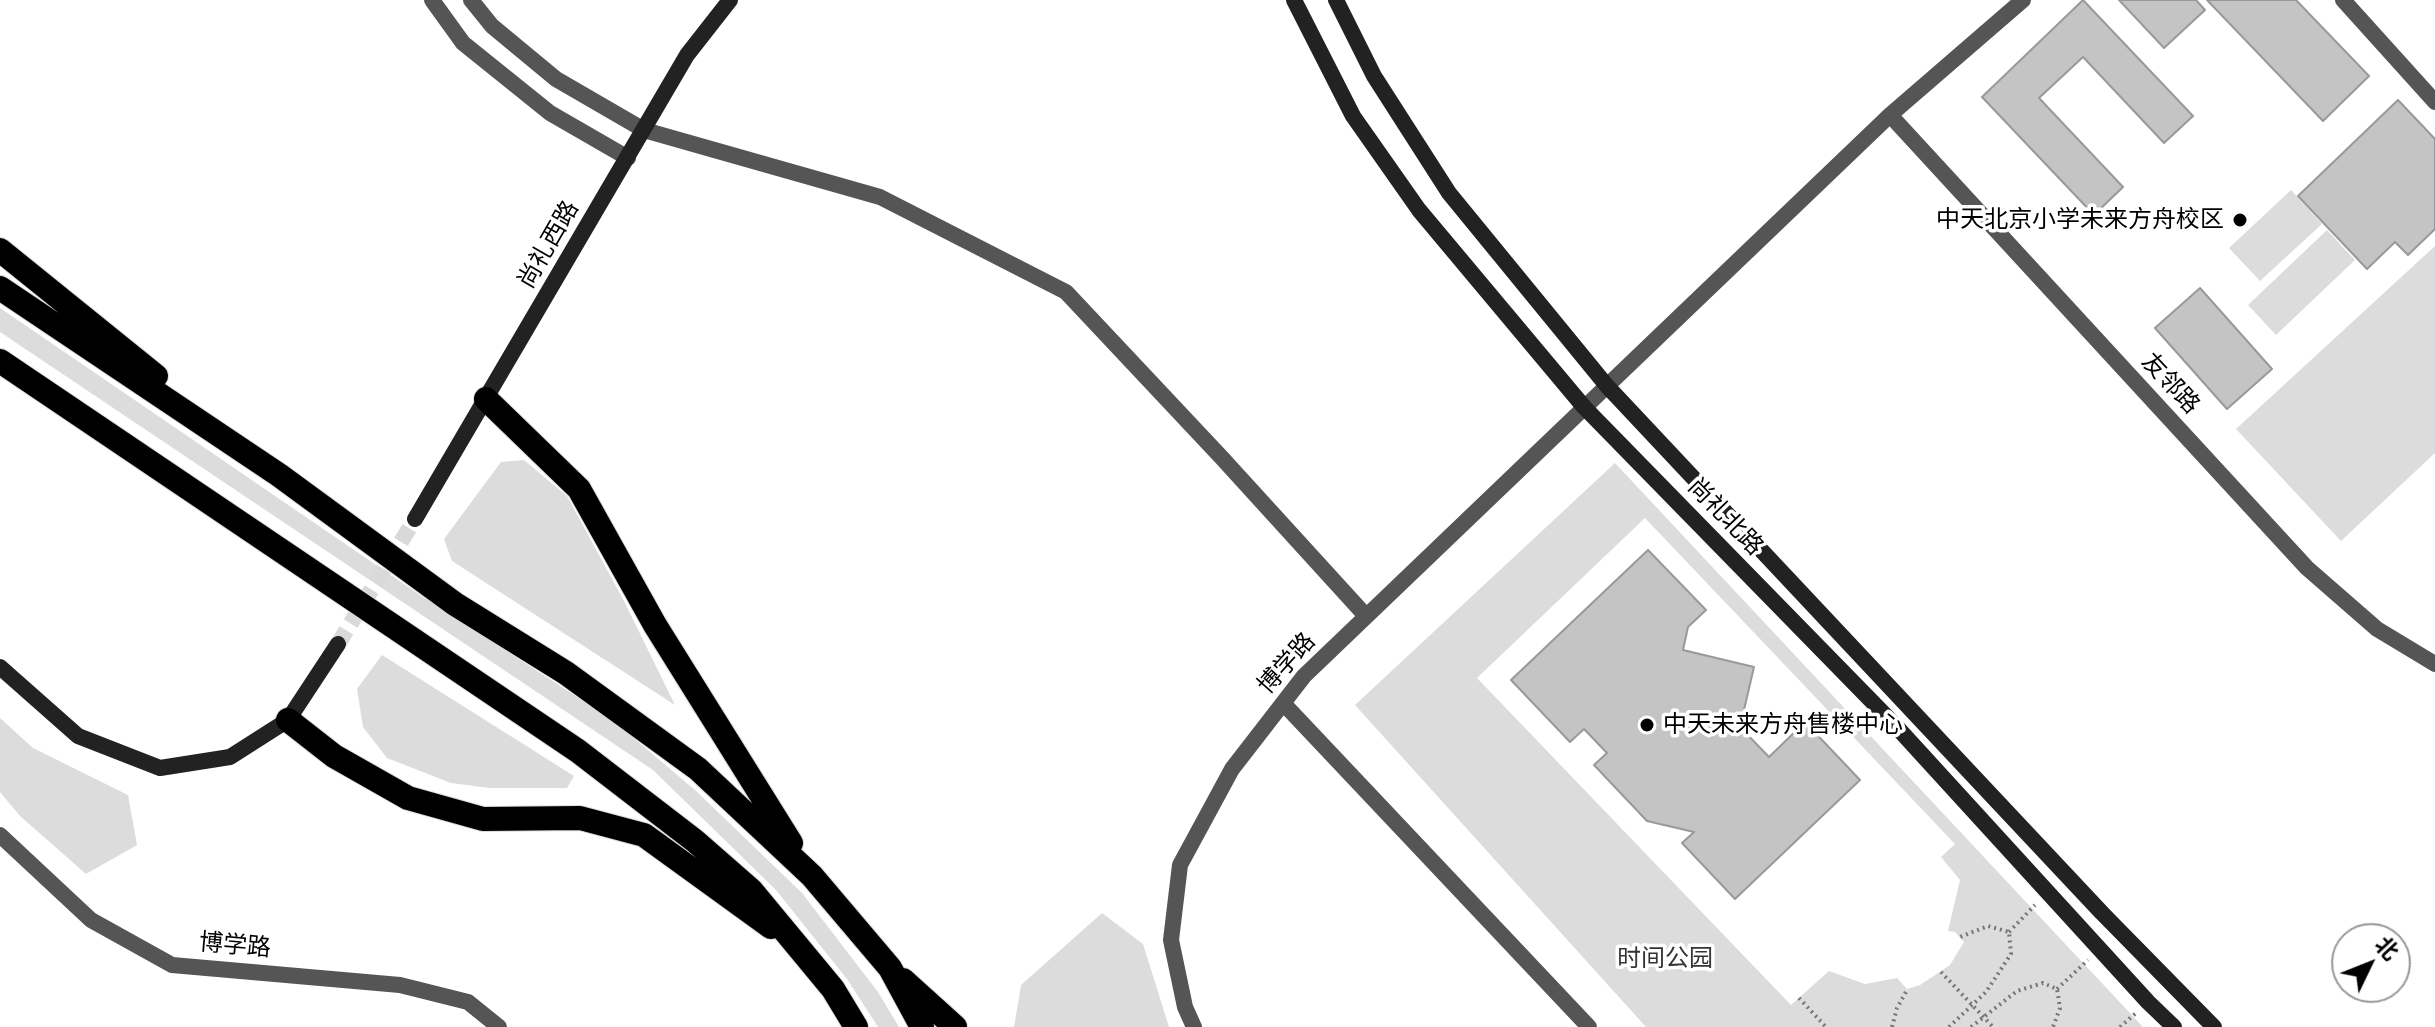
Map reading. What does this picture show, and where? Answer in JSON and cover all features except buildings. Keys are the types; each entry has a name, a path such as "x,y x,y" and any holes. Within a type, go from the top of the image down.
{"highway":[{"path":"0,250 279,475"},
{"path":"0,288 279,475 455,604 566,673 698,769 812,876 890,968 955,1027"},
{"path":"0,361 578,751 695,841 751,890 833,989 856,1027"},
{"path":"486,399 579,489 655,625 812,876"},
{"path":"288,720 334,756 408,798 483,819 580,818 644,835 798,947"},
{"path":"890,968 922,1027"},
{"path":"833,989 849,1027"}],"street":[{"path":"432,0 463,43 550,113 628,158"},
{"path":"471,0 492,26 556,79 644,130 880,197 1066,292 1366,616"},
{"name":"尚礼西路","path":"415,519 687,55 730,0"},
{"name":"尚礼北路","path":"1294,0 1353,116 1402,186 1584,407 1894,724 2174,1027"},
{"name":"尚礼北路","path":"1336,0 1374,76 1449,193 1607,386 2091,901 2214,1027"},
{"path":"1584,407 1890,115 2023,0"},
{"path":"2343,0 2435,102"},
{"name":"友邻路","path":"1890,115 2307,568 2377,629 2435,664"},
{"name":"博学路","path":"1194,1027 1185,1007 1171,940 1180,865 1232,769 1304,676 1584,407"},
{"path":"0,667 78,736 160,768 230,757 288,720 338,644"},
{"path":"1283,703 1589,1027"},
{"name":"博学路","path":"0,835 91,920 172,965 400,985 468,1002 499,1027"}],"path":[{"path":"1949,1027 1986,992 2011,954 2009,932 2048,892"},
{"path":"1960,937 1988,926 2009,932"},
{"path":"2057,989 2100,949"},
{"path":"1941,972 1993,1027"},
{"path":"1971,1027 2017,991 2043,983 2057,989"},
{"path":"2053,1027 2060,1008 2057,989"},
{"path":"1892,1027 1897,1008 1907,990"},
{"path":"1799,998 1826,1027"}],"green space":[{"path":"2291,190 2322,224 2260,281 2229,248"},
{"path":"2327,230 2355,260 2276,335 2248,305"},
{"path":"2435,246 2435,453 2341,541 2236,429"},
{"path":"0,308 420,595 611,719 695,790 802,893 878,992 899,1027 878,1027 847,979 776,890 653,770 0,332"},
{"path":"524,460 567,496 624,601 675,705 452,561 444,539 501,462"},
{"name":"时间公园","path":"1615,463 2143,1027 1646,1027 1355,705","holes":["1645,518 1955,844 1941,857 1960,880 1948,931 1955,932 1964,942 1950,965 1920,985 1907,989 1897,978 1865,984 1829,971 1791,1005 1477,678"]},
{"path":"382,655 574,776 567,788 489,788 451,783 387,758 363,727 357,689"},
{"path":"0,718 33,748 128,795 137,845 86,874 20,816 0,792"},
{"path":"1102,913 1143,944 1169,1027 1014,1027 1021,985"}],"tunnel":[{"path":"338,644 415,519"}],"place":[{"name":"中天北京小学未来方舟校区","path":"2240,220"},
{"name":"中天未来方舟售楼中心","path":"1647,725"}]}
